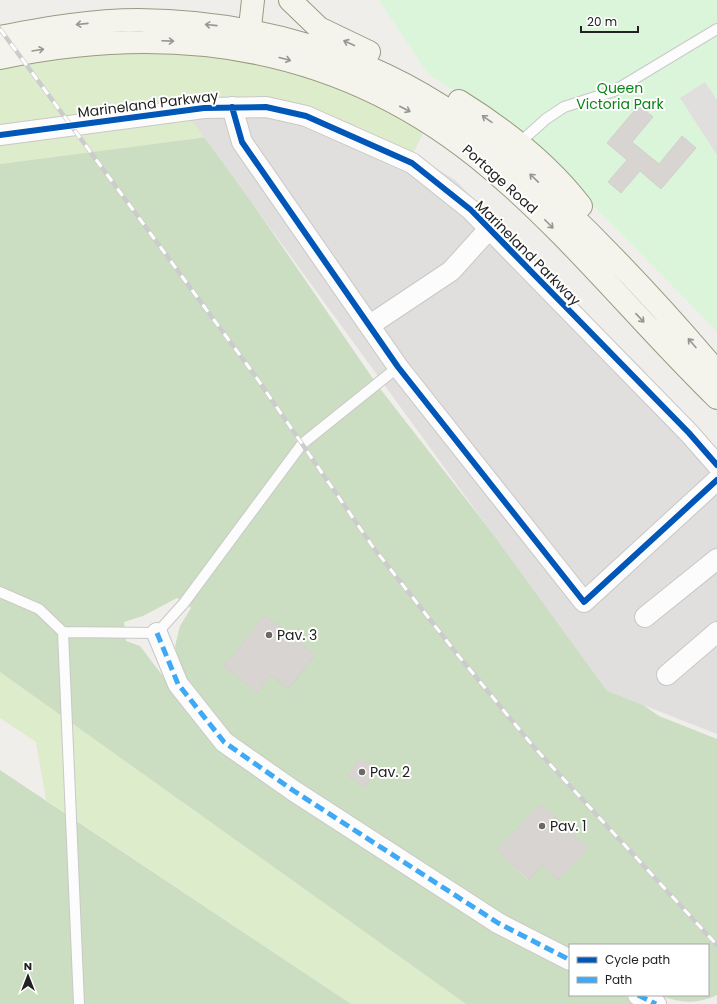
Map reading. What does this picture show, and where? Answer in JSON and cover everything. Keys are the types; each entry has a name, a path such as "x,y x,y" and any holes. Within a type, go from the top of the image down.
{"main road":[{"path":"249,40 253,0"},
{"path":"290,0 319,28 431,84 487,119 503,158 556,178 576,201 631,275 717,372"},
{"path":"0,37 70,25 138,20 202,24 249,40"},
{"name":"Portage Road","path":"249,40 285,38 328,52 386,75 459,117 503,158 544,219 685,367 717,398"},
{"path":"0,58 74,46 137,41 200,43 249,40"}],"street":[{"path":"232,107 242,142 398,367 584,602 717,480"},
{"name":"Marineland Parkway","path":"0,135 204,108 266,107 306,116 412,164 471,210 668,411 717,465"},
{"path":"370,326 451,271 489,229"},
{"path":"645,617 717,559"},
{"path":"667,675 717,632"},
{"path":"157,633 178,684 224,742 294,791 498,923 569,959"},
{"path":"640,996 656,1004"}],"lane":[{"path":"503,158 546,119 564,107 614,90 717,29"},
{"path":"0,592 39,609 63,632 157,633 184,604 302,444 398,367"},
{"path":"63,632 79,1004"}],"green space":[{"name":"Queen Victoria Park","path":"379,0 717,0 717,331 559,171 490,113 428,74"},
{"path":"109,52 185,52 271,65 354,93 424,131 410,160 207,137 0,164 0,67"},
{"path":"207,137 378,386 606,679 659,716 717,739 717,995 703,1000 689,1002 662,996 709,996 709,944 569,944 569,952 552,944 443,879 288,778 235,738 203,704 181,672 175,646 180,626 191,608 177,598 143,616 124,622 126,641 140,646 219,750 272,788 569,967 569,996 625,996 641,1004 466,1004 0,672 0,164","holes":["265,615 315,655 271,675 257,693 224,666","360,758 376,771 364,787 347,774","541,804 588,848 558,880 542,865 528,880 497,850"]},
{"path":"0,672 466,1004 351,1004 46,800 36,742 0,718"},
{"path":"0,770 351,1004 0,1004"}],"shaded area":[{"path":"705,82 717,100 717,155 680,98"},
{"path":"240,97 264,97 324,112 351,123 423,160 455,180 645,372 717,461 717,734 607,691 180,104"}],"building":[{"path":"639,105 653,117 632,142 659,164 682,136 696,148 661,189 640,171 621,193 608,182 627,160 607,143"},
{"name":"Pav. 3","path":"265,615 315,655 288,689 271,675 257,693 224,666"},
{"name":"Pav. 2","path":"360,758 377,771 364,787 347,774"},
{"name":"Pav. 1","path":"541,804 588,848 558,880 542,865 529,880 497,850"}],"railway":[{"path":"0,29 256,377 373,547 457,654 533,746 717,945"}],"marked path":[{"path":"157,633 178,684 224,742 294,791 498,923 569,959"},
{"path":"640,996 656,1004"}],"cycle path":[{"path":"232,107 242,142 398,367 584,602 717,480"},
{"path":"0,135 204,108 266,107 306,116 412,163 471,210 689,433 717,465"}],"place":[{"name":"Pav. 3","path":"269,635"},
{"name":"Pav. 2","path":"362,772"},
{"name":"Pav. 1","path":"542,826"}]}
